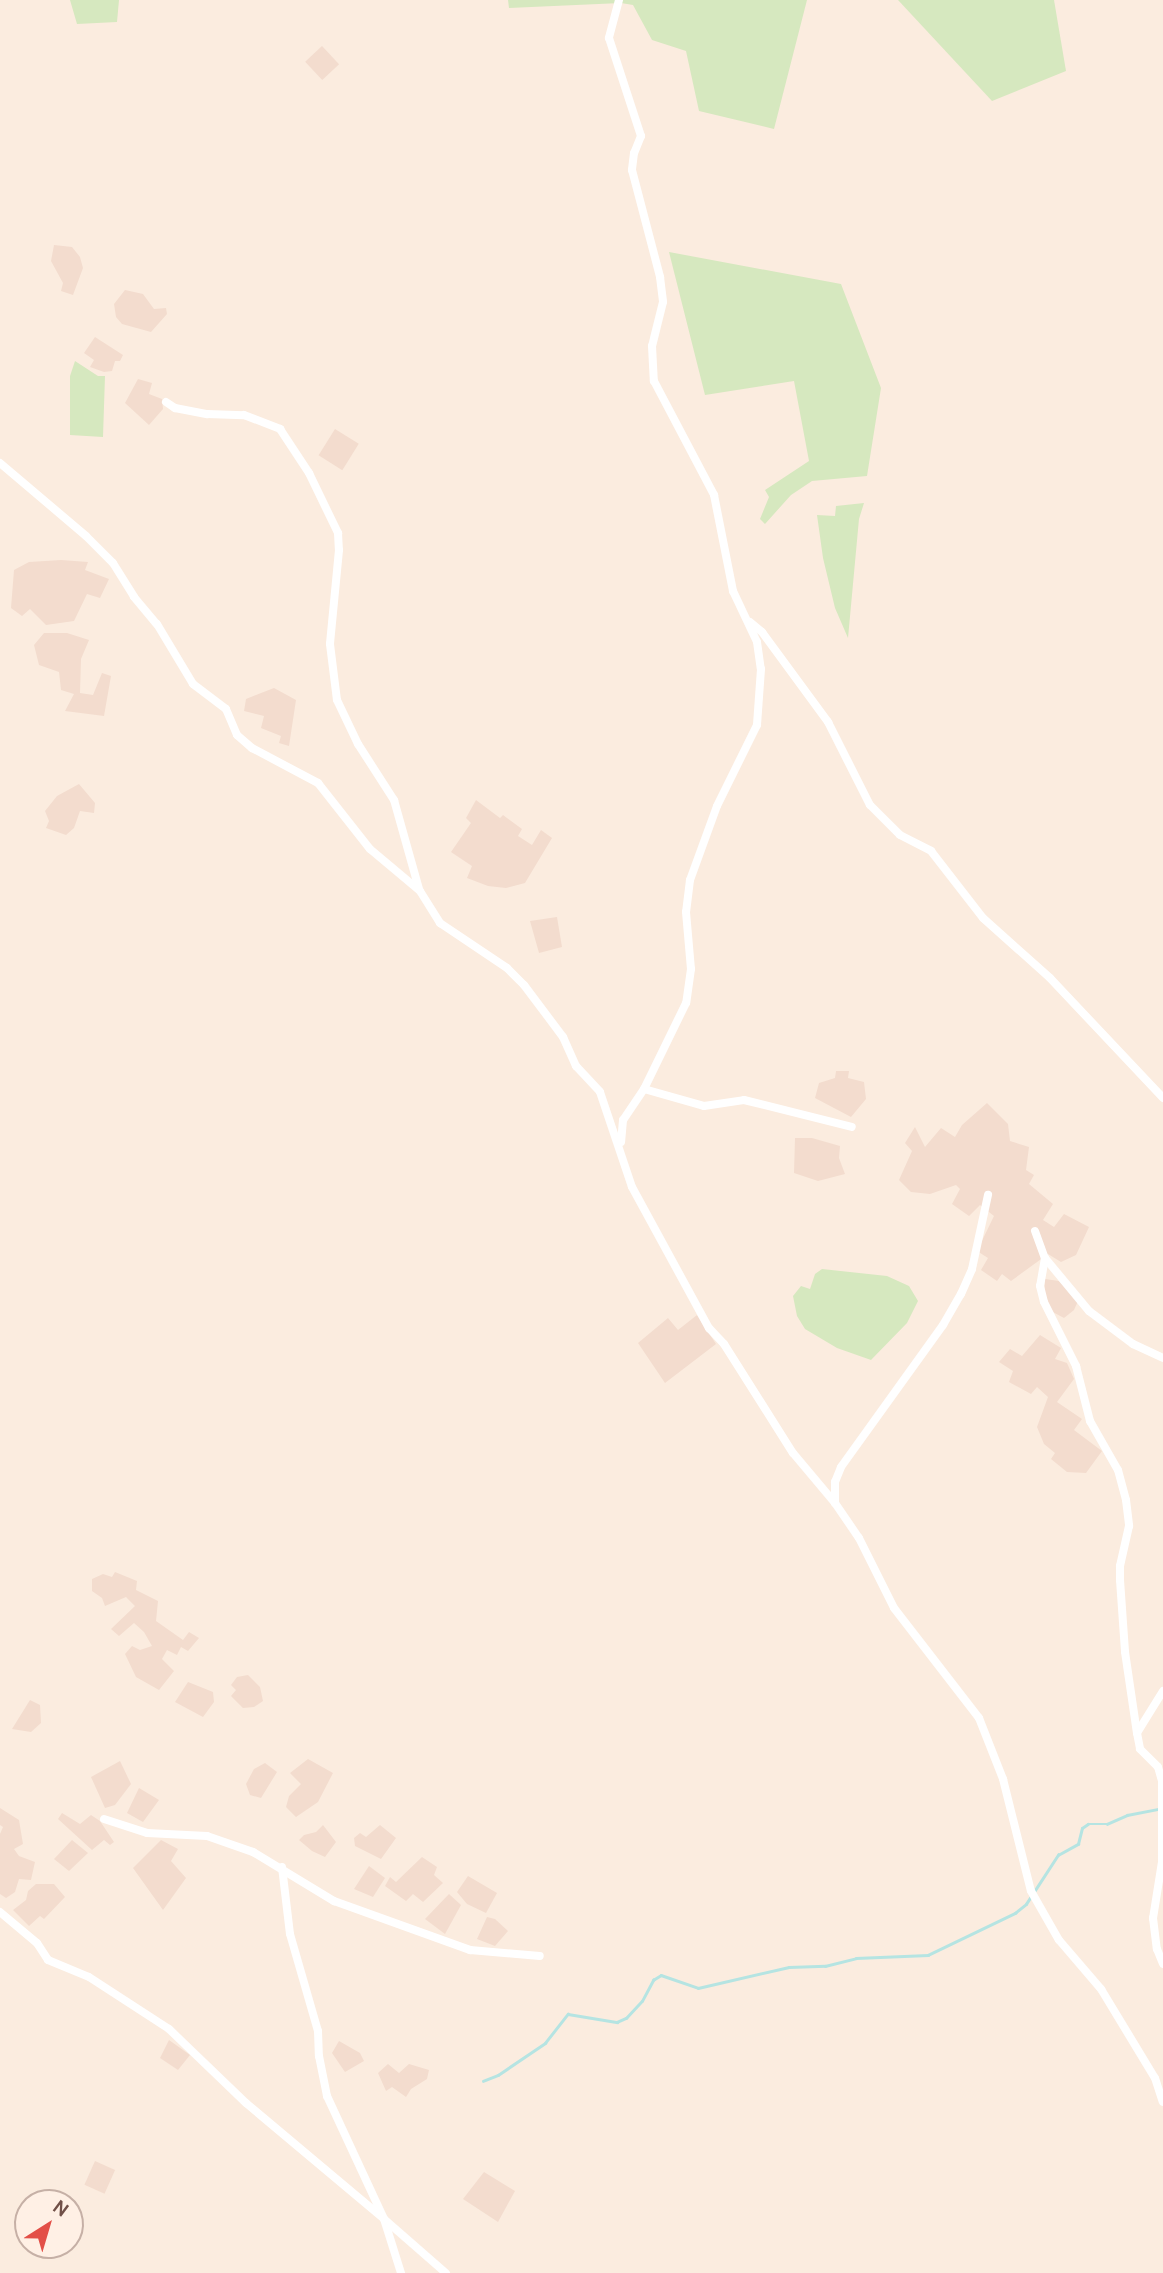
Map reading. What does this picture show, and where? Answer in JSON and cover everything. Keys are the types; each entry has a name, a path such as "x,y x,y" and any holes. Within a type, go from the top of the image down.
{"street":[{"path":"620,0 609,38 641,136 634,153 632,170 660,277 663,302 652,346 654,381 714,495 733,591 749,622 761,662 761,705 757,725 717,806 690,880 686,912 691,956 690,989 686,1003 644,1089 623,1119 621,1152"},
{"path":"166,402 175,408 207,414 244,415 280,429 292,442 332,517 339,550 330,644 337,700 358,744 394,800 420,891"},
{"path":"0,463 86,536 113,563 134,597 157,624 193,684 226,709 237,735 252,748 318,783 370,849 420,891 443,926 489,953 524,985 563,1037 576,1066 600,1092 626,1172 658,1239 709,1328 723,1345 793,1453 835,1503 859,1538 894,1608 979,1718 1003,1779 1031,1891 1059,1940 1101,1989 1155,2078 1163,2102"},
{"path":"749,622 762,632 828,722 870,805 900,835 931,851 983,918 1050,978 1163,1098"},
{"path":"644,1089 704,1106 744,1100 852,1127"},
{"path":"835,1503 835,1482 841,1467 943,1325 961,1294 972,1269 988,1195"},
{"path":"1035,1231 1045,1258 1089,1311 1133,1344 1163,1358"},
{"path":"1045,1258 1040,1286 1044,1302 1076,1366 1090,1421 1118,1470 1126,1500 1129,1526 1120,1566 1125,1652 1140,1749 1158,1767 1162,1781 1162,1862 1153,1918 1157,1949 1163,1964"},
{"path":"1137,1733 1163,1691"},
{"path":"104,1819 147,1833 207,1836 253,1852 282,1867 334,1902 451,1944 490,1953 540,1956"},
{"path":"282,1867 290,1934 318,2031 319,2056 327,2096 384,2219 401,2273"},
{"path":"0,1912 37,1943 48,1960 89,1977 169,2029 246,2104 446,2273"}],"shaded area":[{"path":"322,46 339,64 322,80 305,62"},
{"path":"54,245 72,247 80,257 83,268 73,295 61,291 63,283 51,261"},
{"path":"125,290 143,294 154,309 166,308 167,314 151,332 122,324 116,317 114,304"},
{"path":"95,337 123,355 120,361 115,361 112,371 104,372 90,367 94,360 84,353"},
{"path":"138,379 152,383 149,394 162,399 163,409 149,425 125,403"},
{"path":"335,429 359,444 342,470 319,455"},
{"path":"29,562 88,562 85,570 109,579 100,598 87,594 74,621 46,625 30,609 22,616 11,608 14,570"},
{"path":"44,633 67,633 89,640 81,659 80,693 93,695 102,673 111,676 104,716 65,711 74,694 61,690 59,672 39,665 34,645"},
{"path":"274,688 296,700 289,746 279,743 281,736 261,728 264,716 244,711 246,699"},
{"path":"79,784 95,803 94,813 80,811 74,828 66,835 46,828 49,821 45,811 57,796"},
{"path":"476,800 500,818 503,815 522,829 518,836 532,845 541,830 552,838 525,883 506,888 488,886 467,878 472,866 451,852 471,823 466,818"},
{"path":"557,917 562,947 539,953 530,921"},
{"path":"836,1071 849,1071 848,1078 864,1082 866,1099 851,1117 815,1098 819,1083 835,1078"},
{"path":"987,1103 1008,1124 1010,1141 1029,1147 1026,1170 1034,1175 1029,1184 1053,1204 1043,1220 1054,1227 1064,1214 1089,1227 1076,1255 1061,1262 1048,1254 1011,1281 1002,1274 997,1281 981,1270 988,1258 977,1251 994,1216 980,1205 969,1216 952,1204 960,1189 956,1185 930,1194 911,1192 899,1180 912,1151 905,1143 915,1127 925,1147 941,1128 955,1137 962,1125"},
{"path":"795,1138 812,1138 840,1146 839,1158 845,1174 818,1181 794,1173"},
{"path":"1045,1279 1059,1281 1078,1301 1074,1310 1064,1318 1049,1310 1044,1298"},
{"path":"697,1315 716,1344 665,1383 638,1343 668,1318 678,1330"},
{"path":"1040,1335 1061,1348 1055,1359 1067,1363 1074,1379 1057,1402 1082,1419 1074,1430 1102,1451 1086,1473 1067,1472 1051,1459 1055,1453 1044,1444 1037,1427 1048,1397 1037,1387 1031,1394 1009,1382 1013,1371 999,1362 1010,1349 1022,1356"},
{"path":"115,1572 137,1581 136,1590 158,1601 156,1621 183,1640 189,1632 199,1638 188,1651 181,1647 177,1655 167,1650 162,1659 174,1671 159,1690 136,1677 125,1654 132,1646 140,1650 152,1646 144,1632 134,1623 119,1636 111,1629 135,1606 126,1597 105,1606 102,1598 92,1591 92,1579 103,1574 112,1577"},
{"path":"248,1675 260,1687 263,1701 254,1707 243,1708 231,1696 236,1690 231,1685 237,1677"},
{"path":"188,1682 213,1692 214,1702 203,1717 175,1702"},
{"path":"30,1700 40,1705 41,1723 31,1732 12,1729"},
{"path":"308,1759 333,1773 318,1802 296,1817 286,1807 289,1796 301,1784 290,1773"},
{"path":"120,1761 131,1784 115,1805 105,1808 91,1777"},
{"path":"265,1763 277,1772 261,1798 250,1795 246,1784 254,1769"},
{"path":"139,1788 159,1800 143,1822 127,1813"},
{"path":"0,1808 19,1820 23,1844 14,1849 19,1856 35,1862 31,1880 19,1879 15,1892 6,1898 0,1894 0,1834 3,1827 0,1825"},
{"path":"62,1813 80,1824 91,1815 100,1821 114,1842 110,1845 104,1840 92,1850 58,1819"},
{"path":"323,1825 336,1842 325,1857 299,1840 304,1835 316,1832"},
{"path":"380,1825 396,1838 381,1859 355,1846 354,1838 360,1833 366,1837"},
{"path":"72,1840 88,1853 69,1871 54,1859"},
{"path":"161,1840 178,1849 171,1861 186,1878 163,1910 133,1868"},
{"path":"422,1857 437,1867 434,1875 443,1883 423,1902 413,1894 406,1901 385,1886 390,1877 396,1882"},
{"path":"369,1866 385,1878 373,1897 354,1889"},
{"path":"468,1876 497,1893 486,1913 467,1904 457,1892"},
{"path":"36,1884 54,1884 65,1897 44,1919 40,1916 29,1926 13,1910 26,1900 28,1891"},
{"path":"449,1894 461,1905 445,1934 425,1919"},
{"path":"487,1917 495,1919 508,1931 495,1946 477,1939"},
{"path":"169,2040 190,2055 178,2070 160,2058"},
{"path":"339,2041 360,2053 364,2061 345,2072 332,2053"},
{"path":"388,2064 399,2073 409,2064 429,2070 427,2079 411,2089 406,2097 392,2087 386,2091 378,2073"},
{"path":"95,2161 115,2170 105,2194 84,2185"},
{"path":"484,2172 515,2191 498,2222 463,2199"}],"green space":[{"path":"70,0 119,0 117,22 77,24"},
{"path":"508,0 807,0 774,129 699,111 686,51 652,40 633,5 621,3 509,8"},
{"path":"898,0 1054,0 1066,71 992,101"},
{"path":"669,252 841,284 881,388 867,476 812,481 791,495 765,524 760,519 769,497 765,490 809,461 794,381 705,395"},
{"path":"75,361 98,376 105,376 103,437 70,435 70,376"},
{"path":"864,503 859,519 848,638 835,608 823,558 817,515 835,516 836,506"},
{"path":"822,1269 887,1276 909,1286 918,1301 907,1323 871,1360 837,1348 805,1329 797,1316 793,1296 801,1286 810,1289 815,1274"}],"waterway":[{"path":"483,2081 498,2075 545,2043 568,2014 617,2022 626,2018 642,2001 653,1980 661,1975 698,1988 789,1967 825,1966 856,1958 928,1955 1015,1913 1026,1904 1058,1855 1078,1844 1082,1828 1088,1824 1107,1824 1127,1815 1159,1809"}]}
